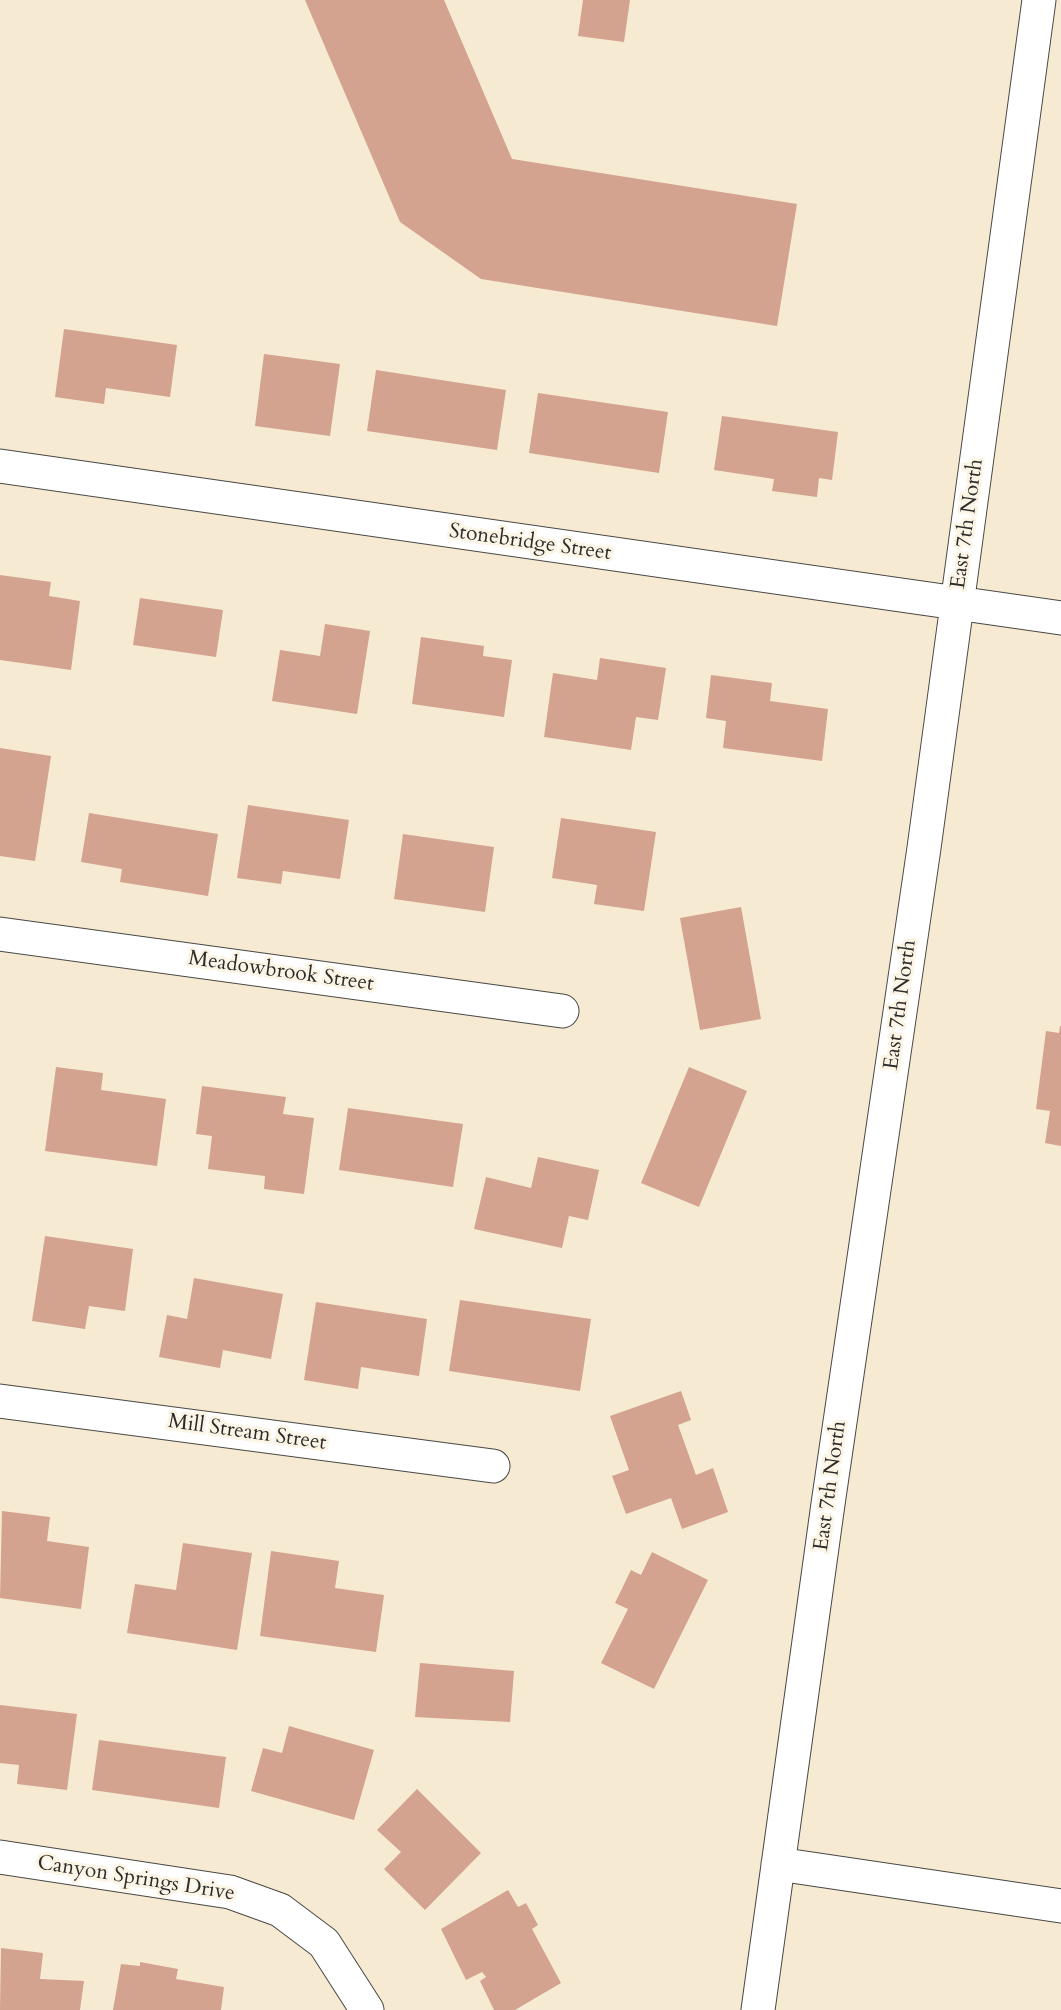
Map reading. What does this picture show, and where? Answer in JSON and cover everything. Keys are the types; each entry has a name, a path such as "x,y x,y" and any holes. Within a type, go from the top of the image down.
{"street":[{"name":"East 7th North","path":"758,2010 957,604 1039,0"},
{"name":"Stonebridge Street","path":"0,466 1061,618"},
{"name":"Meadowbrook Street","path":"0,934 562,1011"},
{"name":"Mill Stream Street","path":"0,1401 493,1466"},
{"name":"Canyon Springs Drive","path":"0,1857 230,1892 280,1910 324,1943 367,2010"},
{"path":"778,1864 1061,1906"}],"building":[{"path":"305,0 444,0 512,159 797,204 777,326 481,279 400,222"},
{"path":"583,0 630,0 624,42 578,36"},
{"path":"64,329 177,345 170,397 106,388 104,404 55,397"},
{"path":"264,354 340,364 330,436 255,426"},
{"path":"376,370 506,390 497,450 367,431"},
{"path":"538,393 668,412 659,473 529,453"},
{"path":"722,416 838,432 832,480 819,478 817,497 772,491 774,479 714,470"},
{"path":"0,575 51,582 49,596 80,601 71,670 0,660"},
{"path":"140,598 223,610 216,657 133,645"},
{"path":"325,624 370,631 357,714 272,701 280,650 320,656"},
{"path":"421,637 484,646 483,656 512,660 504,717 412,704"},
{"path":"600,658 666,668 658,720 636,717 631,750 544,737 553,673 597,680"},
{"path":"711,675 772,683 770,701 828,709 822,761 723,748 726,721 706,718"},
{"path":"0,748 51,756 35,861 0,856"},
{"path":"248,805 349,820 340,879 283,871 281,884 237,878"},
{"path":"89,813 218,834 208,896 120,882 122,869 81,862"},
{"path":"561,818 656,832 644,911 594,904 597,885 552,878"},
{"path":"403,834 494,847 485,912 394,899"},
{"path":"741,907 761,1019 700,1030 680,918"},
{"path":"1060,1026 1061,1146 1045,1143 1050,1111 1036,1109 1046,1031 1059,1033"},
{"path":"56,1067 103,1073 101,1090 166,1099 157,1166 45,1151"},
{"path":"689,1067 747,1091 699,1207 641,1183"},
{"path":"202,1086 286,1097 283,1114 314,1118 304,1194 264,1189 265,1176 208,1169 212,1136 196,1134"},
{"path":"348,1108 463,1124 453,1187 339,1170"},
{"path":"538,1157 599,1170 588,1220 569,1216 562,1248 474,1229 486,1177 531,1188"},
{"path":"45,1236 133,1249 125,1311 89,1306 85,1329 32,1321"},
{"path":"194,1278 283,1294 271,1359 223,1350 220,1368 159,1357 167,1315 187,1319"},
{"path":"460,1300 591,1319 580,1391 449,1371"},
{"path":"316,1302 427,1319 419,1376 361,1367 358,1389 304,1380"},
{"path":"681,1391 691,1420 678,1425 696,1475 713,1468 728,1512 682,1529 671,1498 626,1514 612,1476 629,1470 610,1416"},
{"path":"2,1511 50,1517 47,1541 89,1547 81,1609 0,1598"},
{"path":"183,1543 252,1553 237,1650 127,1633 135,1584 176,1590"},
{"path":"271,1551 339,1561 335,1588 384,1595 376,1652 260,1636"},
{"path":"652,1552 708,1580 654,1689 601,1663 628,1609 615,1603 631,1570 641,1575"},
{"path":"420,1663 514,1671 510,1722 415,1717"},
{"path":"0,1705 77,1714 67,1790 17,1784 19,1765 0,1763"},
{"path":"289,1726 374,1750 354,1820 251,1791 263,1748 282,1753"},
{"path":"99,1740 226,1757 219,1808 92,1790"},
{"path":"417,1789 481,1853 425,1910 384,1869 401,1852 377,1830"},
{"path":"508,1890 518,1907 526,1903 538,1925 532,1929 561,1983 515,2010 494,2010 480,1981 486,1977 482,1972 466,1980 441,1929"},
{"path":"1,1948 43,1953 40,1979 84,1981 80,2010 0,2010"},
{"path":"140,1962 178,1969 176,1979 224,1987 221,2010 113,2010 121,1964 140,1966"}]}
